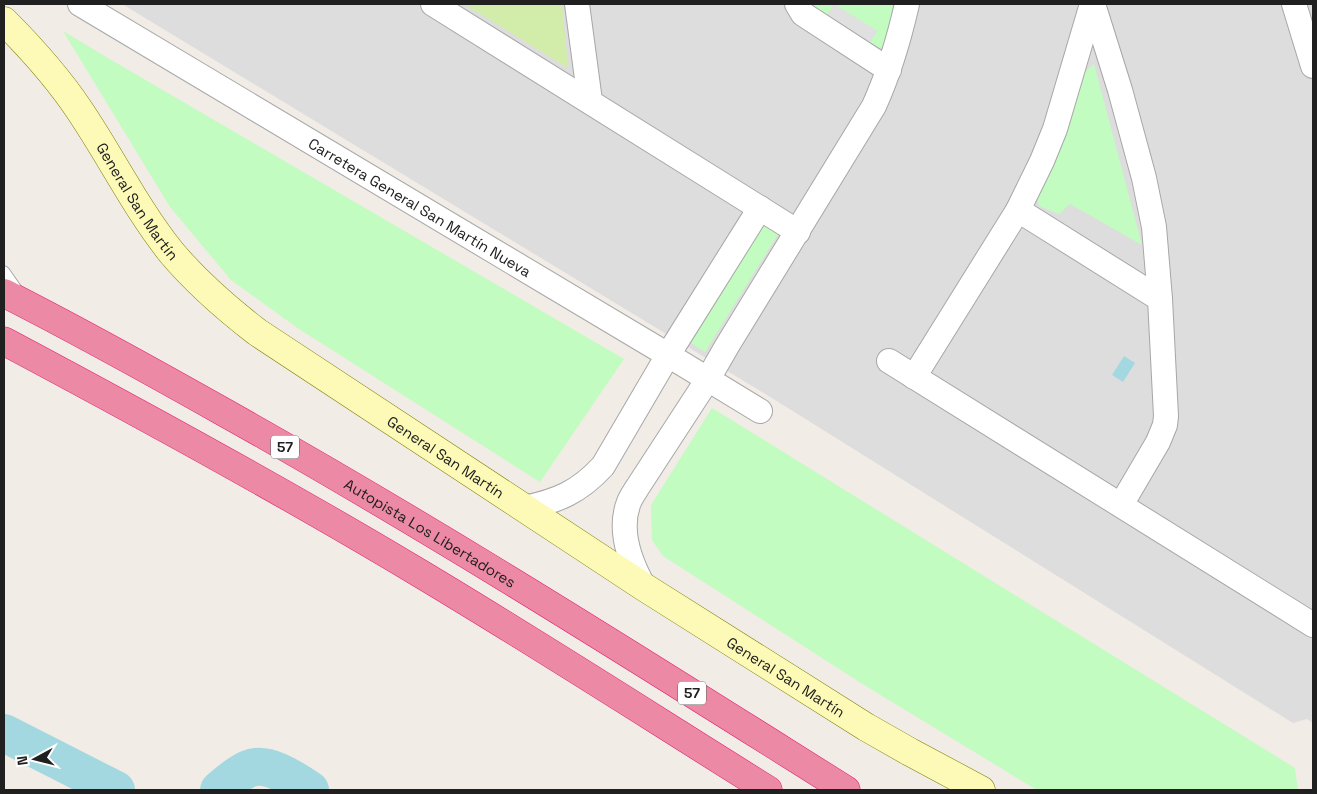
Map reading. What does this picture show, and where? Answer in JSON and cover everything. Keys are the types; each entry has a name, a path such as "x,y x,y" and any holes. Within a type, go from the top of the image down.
{"highway":[{"name":"Autopista Los Libertadores","path":"4,293 190,393 411,520 846,790"},
{"path":"4,341 146,416 408,566 768,790"}],"street":[{"name":"Carretera General San Martín Nueva","path":"80,4 760,411"},
{"path":"433,4 798,232"},
{"path":"577,4 590,101"},
{"path":"797,4 803,14 889,70"},
{"path":"644,587 631,560 627,545 625,529 629,503 708,379 874,106 889,70 907,4"},
{"path":"914,377 1018,210 1038,170 1055,129 1092,4"},
{"path":"1092,4 1120,90 1144,178 1154,227 1160,299 1165,425 1158,442 1121,505"},
{"path":"1294,4 1313,66"},
{"name":"General San Martín","path":"4,21 29,46 65,89 149,222 171,252 215,298 258,332 644,587 866,727 981,790"},
{"path":"524,508 557,499 572,492 591,480 603,466 668,355 760,208"},
{"path":"1018,210 1160,299"},
{"path":"889,361 1313,625"}],"lane":[{"path":"4,272 28,306"}],"shaded area":[{"path":"122,4 1313,4 1313,723 1307,719 1293,723 767,395"},
{"path":"834,4 877,31 869,44 826,17"}],"green space":[{"path":"464,4 562,4 568,68"},
{"path":"809,4 834,4 826,17"},
{"path":"834,4 897,4 886,46 882,48 869,44 877,31"},
{"path":"63,31 624,359 540,482 299,329 231,280 170,207"},
{"path":"1094,64 1142,245 1070,204 1059,214 1039,206 1037,196 1060,150 1080,76"},
{"path":"762,219 780,231 705,352 686,340"},
{"path":"712,408 1295,768 1298,790 1037,790 864,685 663,556 652,540 651,505"}],"water":[{"path":"1124,356 1135,363 1123,382 1112,375"}],"waterway":[{"path":"4,733 116,790"},
{"path":"219,790 240,773 256,767 264,767 280,772 310,790"}]}
